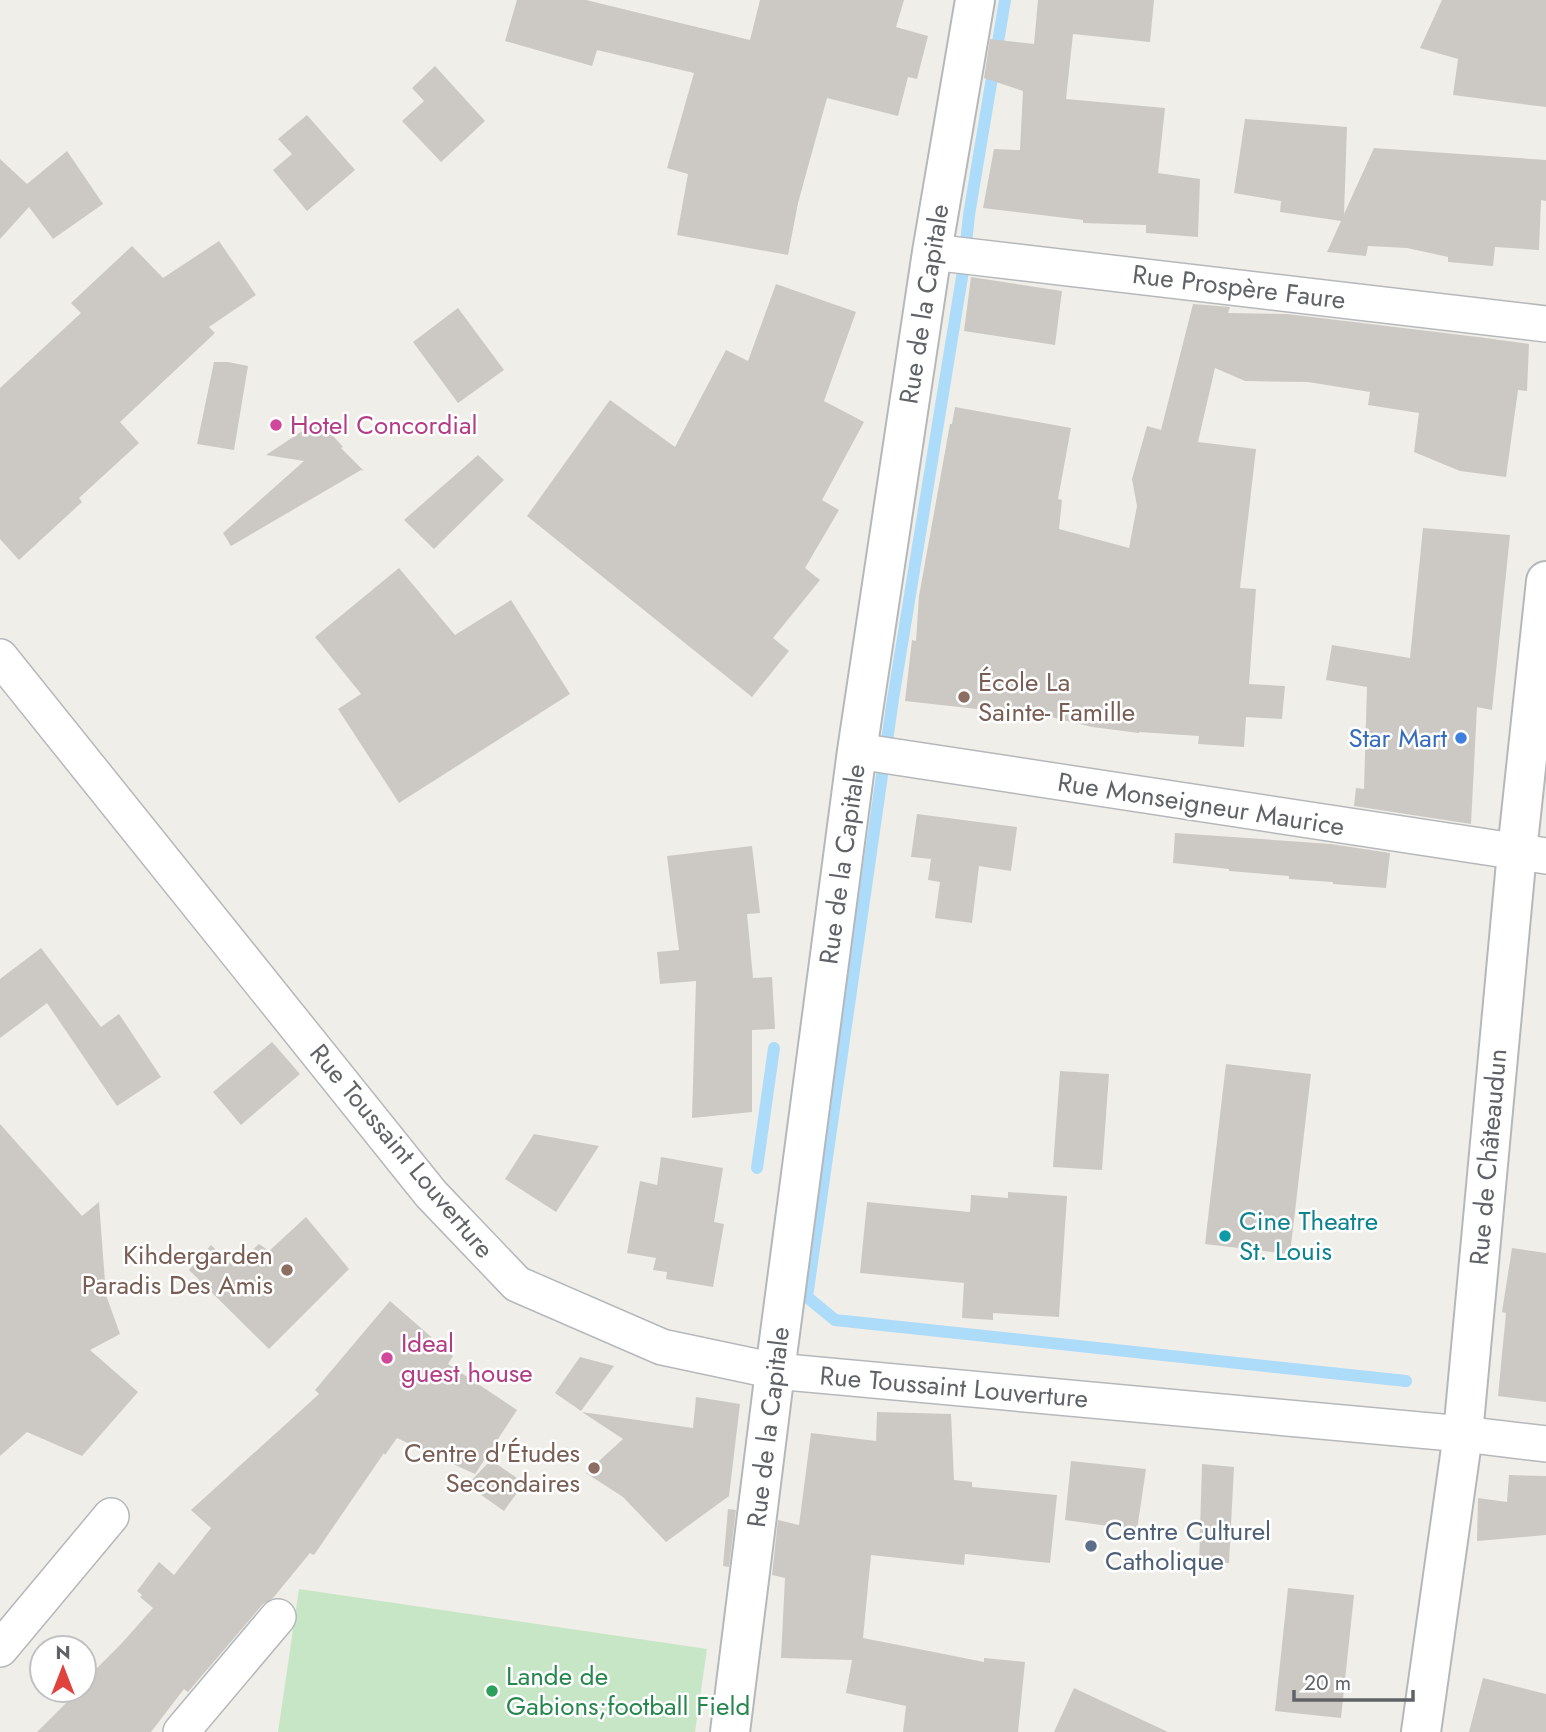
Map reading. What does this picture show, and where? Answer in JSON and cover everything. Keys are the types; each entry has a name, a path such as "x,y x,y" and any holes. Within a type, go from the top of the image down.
{"street":[{"name":"Rue de la Capitale","path":"730,1732 857,751 932,252 975,0"},
{"name":"Rue Prospère Faure","path":"932,252 1546,324"},
{"name":"Rue de Châteaudun","path":"1421,1732 1463,1434 1531,854 1546,581"},
{"name":"Rue Toussaint Louverture","path":"0,657 431,1194 517,1284 662,1347 775,1371 1463,1434 1546,1444"},
{"name":"Rue Monseigneur Maurice","path":"857,751 1531,854"},
{"path":"0,1649 111,1516"},
{"path":"181,1732 278,1616"}],"green space":[{"name":"Lande de Gabions;football Field","path":"299,1589 707,1649 695,1732 278,1732"}],"building":[{"path":"517,0 586,0 750,40 760,0 904,0 896,27 928,36 917,79 908,77 898,116 827,98 798,203 788,255 677,235 688,174 667,168 694,73 597,50 592,66 505,41"},
{"path":"1038,0 1154,0 1150,42 1073,34 1066,99 1165,108 1158,173 1200,179 1198,237 1146,233 1146,225 1083,223 1083,220 983,208 994,149 1020,150 1023,91 984,78 990,39 1034,44"},
{"path":"1442,0 1546,0 1546,107 1453,95 1458,59 1420,48"},
{"path":"435,66 485,121 441,162 402,121 424,101 412,88"},
{"path":"307,115 355,170 307,211 273,170 292,154 278,139"},
{"path":"1245,119 1347,127 1344,214 1374,148 1546,160 1546,201 1541,200 1539,250 1495,247 1493,266 1448,262 1448,257 1407,248 1368,246 1366,256 1327,252 1341,221 1280,212 1281,201 1234,193"},
{"path":"67,151 103,204 53,239 29,207 0,239 0,159 27,184"},
{"path":"219,241 256,295 209,327 215,333 120,422 139,443 79,498 82,502 19,560 0,539 0,388 81,313 71,303 132,246 163,278"},
{"path":"971,277 1062,291 1055,345 964,331"},
{"path":"776,284 856,312 824,401 864,422 822,500 839,510 805,568 820,580 773,638 789,651 752,697 527,516 610,400 675,447 726,350 748,361"},
{"path":"1193,304 1230,307 1228,313 1287,314 1529,344 1527,391 1518,390 1506,477 1460,471 1414,452 1419,413 1368,405 1370,392 1308,382 1245,381 1215,368 1198,442 1256,449 1240,588 1256,589 1249,684 1285,686 1282,719 1246,717 1244,747 1198,744 1199,736 1139,733 1092,727 1051,717 905,701 912,640 916,641 919,596 955,407 1071,428 1058,499 1062,500 1059,529 1129,548 1137,506 1132,479 1147,426 1161,430"},
{"path":"458,308 504,370 458,403 413,342"},
{"path":"214,362 248,366 234,450 197,444"},
{"path":"319,420 364,471 361,470 231,546 223,533 304,461 266,455"},
{"path":"478,455 504,480 434,549 404,520"},
{"path":"1423,528 1510,535 1492,710 1477,707 1471,824 1354,806 1356,788 1364,789 1367,687 1326,680 1332,645 1410,658"},
{"path":"399,568 455,635 511,600 570,694 399,803 338,709 361,694 315,637"},
{"path":"917,814 1017,827 1011,871 979,866 972,923 935,918 940,882 928,880 931,859 911,857"},
{"path":"1175,833 1331,844 1390,853 1386,888 1289,879 1289,876 1173,863"},
{"path":"752,846 760,913 747,914 753,978 772,977 775,1029 752,1030 752,1112 692,1118 696,981 660,984 657,952 679,950 667,856"},
{"path":"41,948 101,1027 119,1014 161,1077 117,1106 47,1003 0,1038 0,979"},
{"path":"272,1042 300,1074 241,1125 213,1092"},
{"path":"1226,1064 1311,1074 1290,1254 1205,1244"},
{"path":"1060,1071 1109,1074 1102,1170 1053,1167"},
{"path":"0,1124 82,1216 99,1202 106,1295 120,1334 90,1350 138,1392 82,1456 27,1432 0,1456"},
{"path":"534,1134 599,1146 556,1212 505,1179"},
{"path":"661,1157 723,1168 714,1222 724,1224 713,1287 666,1279 667,1272 653,1270 656,1258 627,1253 640,1181 657,1185"},
{"path":"1008,1192 1067,1196 1059,1317 993,1313 993,1320 962,1318 964,1283 860,1273 867,1202 970,1212 971,1195 1008,1198"},
{"path":"306,1217 349,1269 269,1349 189,1270 211,1245 234,1267 259,1244 269,1251"},
{"path":"1512,1248 1546,1253 1546,1402 1498,1396 1506,1313 1502,1312"},
{"path":"390,1301 453,1356 448,1364 517,1410 475,1474 397,1438 314,1555 310,1553 273,1598 263,1604 188,1692 184,1689 151,1732 37,1732 65,1704 98,1704 98,1667 153,1608 137,1591 159,1562 174,1575 211,1528 191,1510 319,1394 315,1390"},
{"path":"580,1357 614,1366 581,1411 555,1393"},
{"path":"696,1397 740,1404 729,1496 666,1542 623,1497 586,1473 623,1439 582,1412 693,1428"},
{"path":"877,1412 951,1414 954,1480 972,1482 972,1487 1057,1495 1050,1563 965,1554 964,1565 871,1555 863,1638 984,1662 984,1658 1025,1662 1018,1732 903,1732 906,1706 846,1693 852,1660 781,1658 785,1578 772,1575 778,1520 799,1525 811,1433 876,1441"},
{"path":"491,1460 524,1483 504,1511 467,1485"},
{"path":"1071,1461 1146,1469 1137,1530 1065,1520"},
{"path":"1202,1464 1234,1467 1229,1563 1199,1563"},
{"path":"1509,1475 1546,1476 1546,1535 1477,1541 1478,1498 1507,1502"},
{"path":"728,1509 736,1510 729,1567 723,1566"},
{"path":"1288,1588 1354,1595 1341,1718 1275,1711"},
{"path":"1483,1678 1546,1694 1546,1732 1469,1732"},
{"path":"1074,1688 1168,1732 1054,1732"}],"waterway":[{"path":"1005,0 893,699 807,1297 835,1320 1406,1381"},
{"path":"757,1168 774,1048"}],"place":[{"name":"Hotel Concordial","path":"276,425"},
{"name":"École La Sainte- Famille","path":"964,697"},
{"name":"Star Mart","path":"1461,738"},
{"name":"Cine Theatre St. Louis","path":"1225,1236"},
{"name":"Kihdergarden Paradis Des Amis","path":"287,1270"},
{"name":"Ideal guest house","path":"387,1358"},
{"name":"Centre d'Études Secondaires","path":"594,1468"},
{"name":"Centre Culturel Catholique","path":"1091,1546"},
{"name":"Lande de Gabions;football Field","path":"492,1691"}]}
